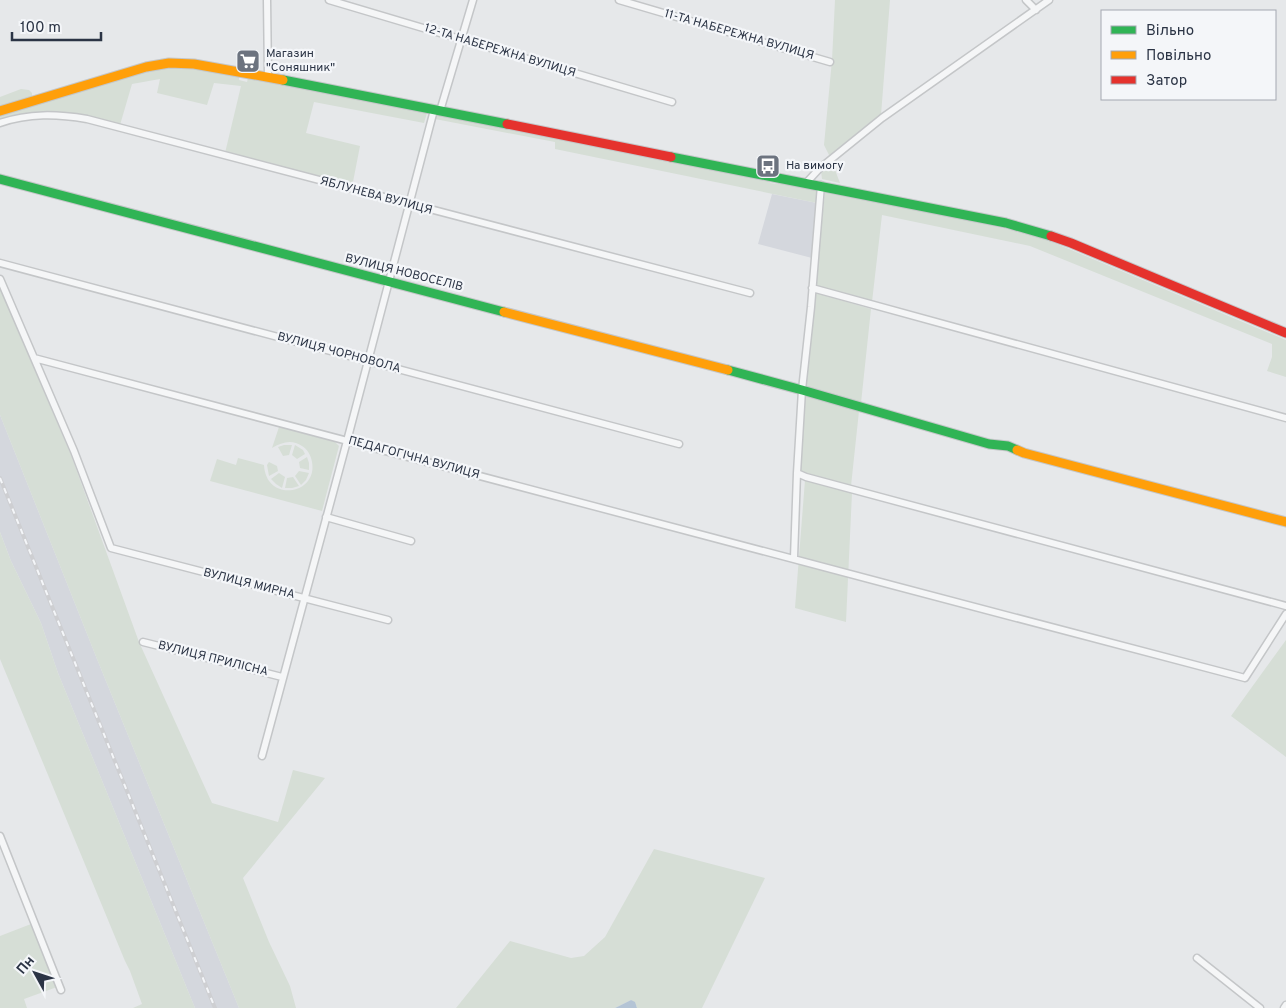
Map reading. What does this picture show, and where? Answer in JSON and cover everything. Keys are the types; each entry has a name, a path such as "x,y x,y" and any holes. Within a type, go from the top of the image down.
{"street":[{"path":"267,0 268,77"},
{"name":"12-ТА НАБЕРЕЖНА ВУЛИЦЯ","path":"329,0 672,102"},
{"path":"262,756 409,204 473,0"},
{"name":"11-ТА НАБЕРЕЖНА ВУЛИЦЯ","path":"619,0 830,62"},
{"path":"1026,0 1036,10"},
{"path":"807,182 819,169 882,118 1049,0"},
{"path":"0,111 146,66 169,63 194,64 1006,222 1071,243 1286,333"},
{"name":"ЯБЛУНЕВА ВУЛИЦЯ","path":"0,123 11,119 44,115 88,120 750,294"},
{"name":"ВУЛИЦЯ НОВОСЕЛІВ","path":"0,179 802,390 989,444 1008,446 1024,454 1286,522"},
{"path":"794,558 802,390 821,185"},
{"name":"ВУЛИЦЯ ЧОРНОВОЛА","path":"0,263 679,444"},
{"path":"0,279 34,358"},
{"path":"812,288 1286,418"},
{"name":"ПЕДАГОГІЧНА ВУЛИЦЯ","path":"34,358 1245,678 1286,614"},
{"name":"ВУЛИЦЯ МИРНА","path":"34,358 74,451 111,548 388,620"},
{"path":"797,473 1286,606"},
{"path":"326,517 411,541"},
{"name":"ВУЛИЦЯ ПРИЛІСНА","path":"143,642 282,677"},
{"path":"0,836 61,990"},
{"path":"1197,958 1260,1008"}],"shaded area":[{"path":"835,0 890,0 881,115 830,157 824,145 832,60"},
{"path":"169,67 193,68 239,77 239,80 247,82 248,78 427,113 424,123 314,102 306,133 360,146 352,187 225,153 241,86 214,83 207,105 157,93 160,79 132,84 120,125 80,115 55,112 34,113 0,120 0,116 147,71"},
{"path":"21,89 29,90 32,93 32,97 0,107 0,97"},
{"path":"436,115 771,180 770,183 778,184 779,181 818,189 817,203 555,149 555,142 435,119"},
{"path":"832,162 840,183 822,179 821,171"},
{"path":"825,193 938,214 1034,235 1286,340 1286,377 1267,371 1272,357 1272,344 1030,246 882,215 872,302 815,285"},
{"path":"772,194 817,203 812,258 758,244"},
{"path":"0,288 71,455 139,642 212,803 278,822 293,770 325,778 243,878 269,942 290,986 296,1008 239,1008 0,415"},
{"path":"816,293 871,309 861,403 806,388"},
{"path":"805,394 859,411 851,486 799,470"},
{"path":"0,415 239,1008 195,1008 58,673 41,623 11,561 0,532"},
{"path":"279,427 335,442 339,446 322,511 210,481 217,459 236,465 238,458 264,465 267,477 273,485 282,489 291,490 307,482 312,473 312,462 306,449 291,442 272,448"},
{"path":"292,445 289,455 283,456 278,447"},
{"path":"295,445 303,450 305,454 297,459 292,455"},
{"path":"307,457 309,470 300,468 299,462"},
{"path":"269,462 277,466 278,471 269,476 267,465"},
{"path":"299,471 309,473 301,485 295,476"},
{"path":"279,473 285,477 282,488 271,479"},
{"path":"293,477 299,486 285,488 287,478"},
{"path":"805,480 852,493 846,622 795,608"},
{"path":"0,532 11,561 41,623 58,673 195,1008 133,1008 142,1004 130,971 0,659"},
{"path":"1286,640 1286,757 1231,716"},
{"path":"654,849 765,878 702,1008 637,1008 631,1000 615,1008 456,1008 510,941 571,958 584,956 605,937"},
{"path":"31,924 57,987 24,999 27,1008 0,1008 0,936"}],"water":[{"path":"631,1000 635,1002 637,1008 615,1008"}],"railway":[{"path":"0,478 215,1008"}],"traffic: fast":[{"path":"283,80 507,124"},
{"path":"671,157 1006,223 1051,236"},
{"path":"0,179 504,312"},
{"path":"728,370 989,444 1008,446 1017,450"}],"traffic: slow":[{"path":"0,111 146,67 169,63 194,64 283,80"},
{"path":"504,312 728,370"},
{"path":"1017,450 1286,522"}],"traffic: jam":[{"path":"507,124 671,157"},
{"path":"1051,236 1286,333"}],"place":[{"name":"Магазин \"Соняшник\"","path":"248,61"},
{"name":"На вимогу","path":"768,166"}]}
